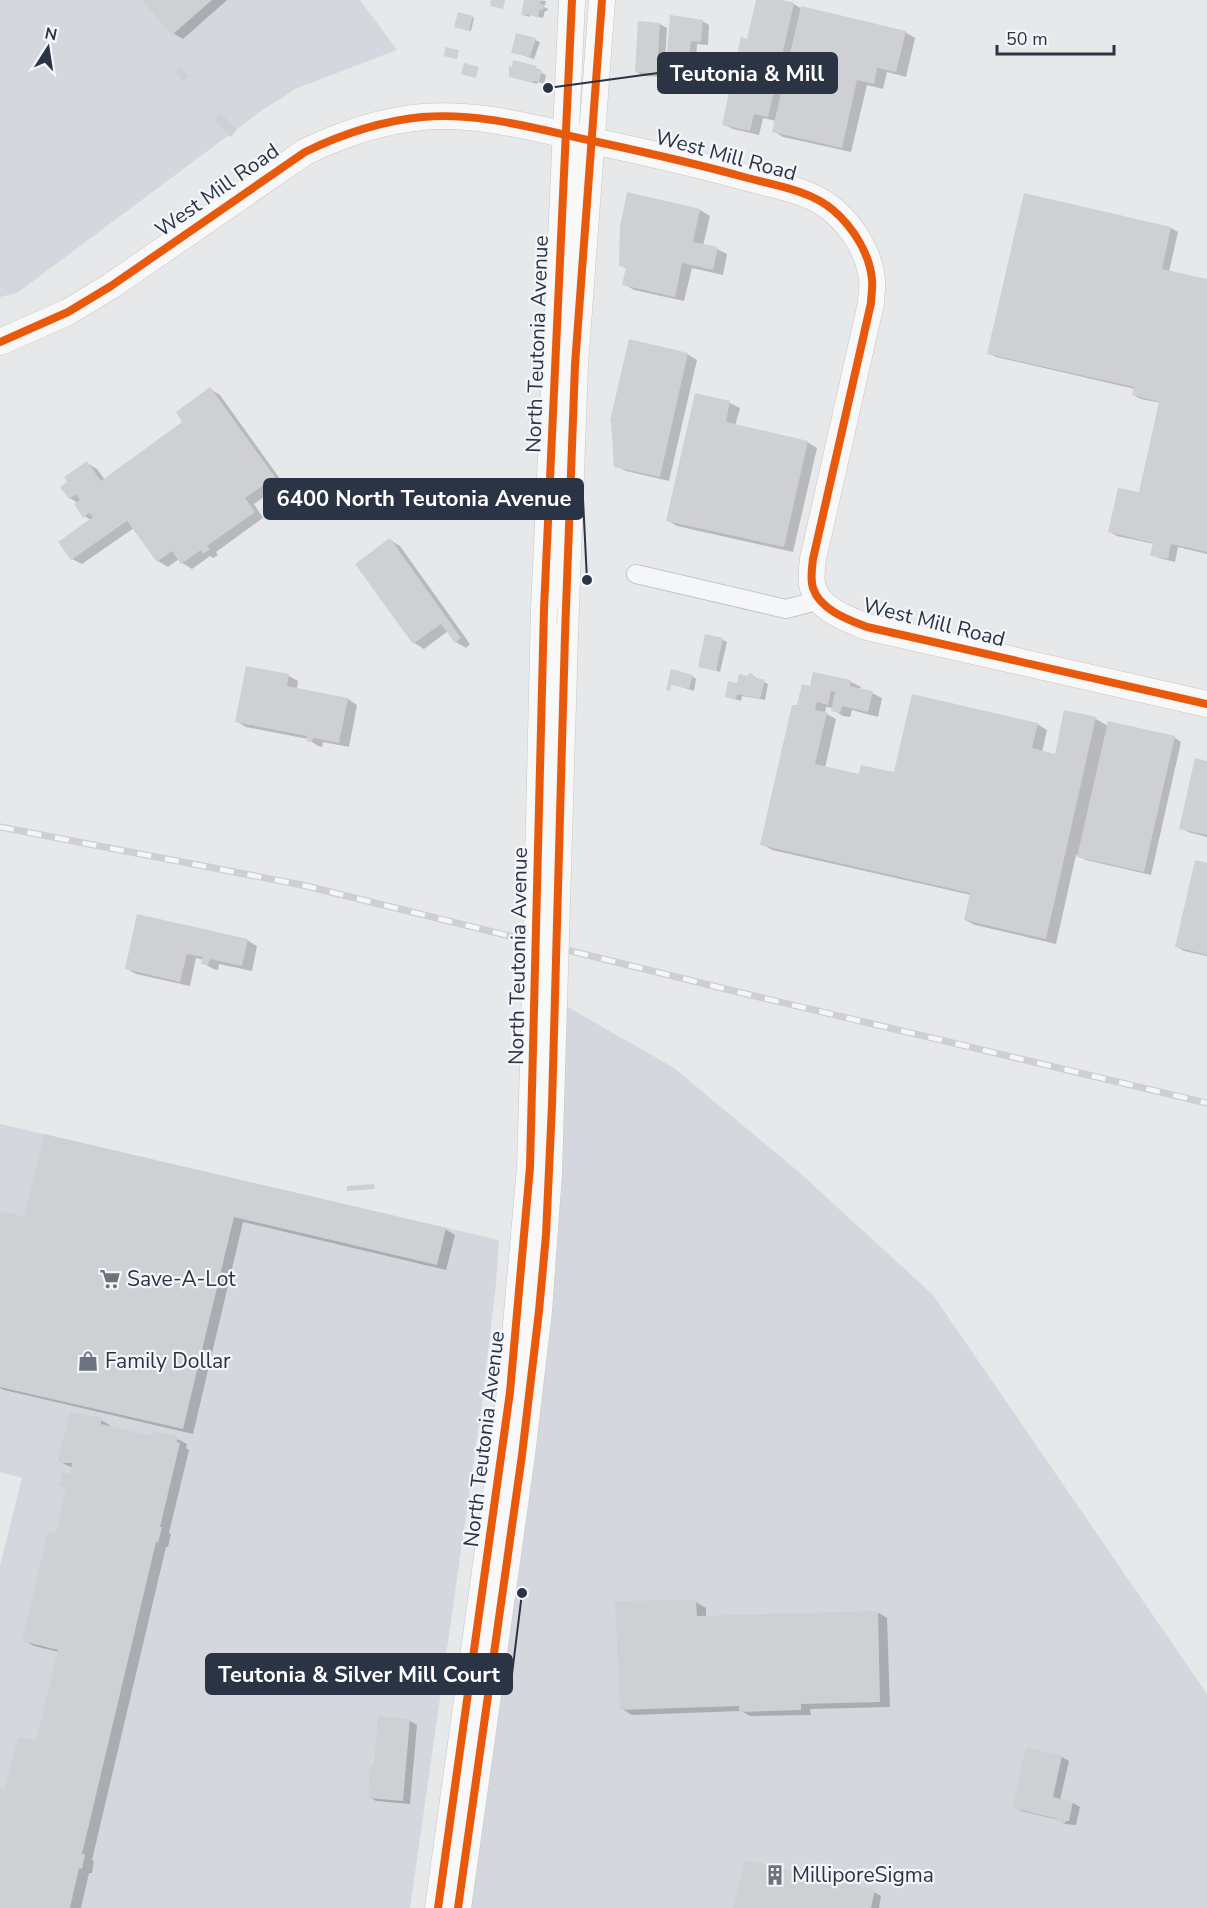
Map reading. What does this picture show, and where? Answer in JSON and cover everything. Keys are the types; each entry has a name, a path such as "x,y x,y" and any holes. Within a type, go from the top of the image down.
{"main road":[{"name":"North Teutonia Avenue","path":"458,1908 522,1455 539,1311 549,1174 544,1034 544,609 564,134 572,0"},
{"name":"North Teutonia Avenue","path":"438,1908 514,1350 544,1034 565,635 575,365 602,0"},
{"name":"West Mill Road","path":"0,342 68,312 111,286 305,152 336,137 378,124 423,117 468,117 564,134 701,165 805,195 832,209 852,230 860,244 872,280 871,303 813,559 811,573 813,589 820,600 846,619 867,627 1207,704"}],"street":[{"path":"636,574 786,609 820,600"}],"shaded area":[{"path":"0,0 360,0 397,50 297,88 261,111 17,293 0,297"},
{"path":"554,999 674,1068 800,1173 933,1295 1207,1694 1207,1908 458,1908"},
{"path":"0,1124 499,1240 481,1410 410,1908 0,1908 0,1566 22,1478 0,1472"}],"building":[{"path":"142,0 212,0 172,35"},
{"path":"491,0 505,0 503,9 490,6"},
{"path":"524,0 541,0 540,4 544,5 538,17 521,15"},
{"path":"756,0 782,0 794,3 768,117 754,114 750,131 722,125 741,37 747,39"},
{"path":"801,6 906,31 896,72 877,68 874,84 857,80 842,148 772,132"},
{"path":"458,12 473,16 469,31 454,27"},
{"path":"670,15 703,20 701,42 691,41 689,56 694,56 693,66 685,66 685,69 666,67"},
{"path":"638,21 660,23 657,74 635,72"},
{"path":"516,33 536,38 530,57 511,53"},
{"path":"445,47 459,50 457,59 444,56"},
{"path":"513,60 537,66 536,69 542,71 539,82 533,81 533,83 509,77 509,66 512,67"},
{"path":"464,63 479,67 476,78 461,74"},
{"path":"181,67 189,76 184,81 175,72"},
{"path":"221,114 237,130 230,137 214,120"},
{"path":"627,192 700,209 693,242 718,247 713,270 682,263 675,297 622,285 626,267 619,266 620,227"},
{"path":"1024,193 1171,227 1162,269 1207,279 1207,552 1171,544 1168,559 1152,556 1150,555 1153,543 1108,532 1118,488 1139,492 1159,402 1132,395 1134,387 987,354"},
{"path":"629,339 688,353 660,477 614,467 610,421"},
{"path":"210,387 275,477 245,498 255,512 207,546 210,549 203,554 201,550 181,564 172,551 157,562 127,521 71,560 58,542 93,517 89,513 83,518 74,504 80,500 76,494 69,499 60,487 67,482 64,477 87,461 101,481 182,422 176,412"},
{"path":"695,393 730,401 726,422 808,441 784,547 666,521"},
{"path":"390,538 461,638 455,643 441,624 413,644 355,564"},
{"path":"705,634 723,638 716,671 698,667"},
{"path":"246,666 289,674 287,686 348,698 339,743 313,738 312,742 306,741 307,736 235,722"},
{"path":"671,669 693,675 689,689 671,685 670,691 666,690"},
{"path":"813,672 851,680 850,686 873,691 868,712 842,706 840,713 831,711 835,692 831,691 828,705 817,702 815,710 827,712 815,764 859,774 861,765 894,772 912,694 1038,723 1032,748 1055,754 1064,710 1096,717 1046,939 964,920 970,893 760,845 792,705 797,705 802,684 810,686"},
{"path":"749,673 753,674 753,677 765,680 760,699 737,694 736,700 725,697 728,681 737,683 739,674 748,676"},
{"path":"1108,721 1175,736 1144,872 1077,857"},
{"path":"1195,758 1207,761 1207,835 1179,829"},
{"path":"1195,860 1207,863 1207,955 1175,947"},
{"path":"137,914 248,939 242,966 210,959 208,965 201,964 203,957 187,954 180,982 125,969"},
{"path":"44,1134 446,1228 437,1265 234,1217 183,1429 0,1387 0,1211 24,1217"},
{"path":"374,1184 375,1189 347,1191 347,1186"},
{"path":"70,1412 97,1417 102,1419 101,1424 151,1436 152,1431 175,1435 178,1437 177,1442 180,1443 160,1527 162,1527 158,1543 156,1542 82,1854 85,1854 82,1869 79,1868 70,1908 0,1908 0,1789 5,1790 18,1737 36,1741 58,1650 22,1641 48,1531 56,1533 66,1488 59,1486 62,1472 70,1474 72,1463 59,1463 58,1459"},
{"path":"696,1600 697,1616 878,1611 880,1702 801,1704 801,1710 739,1712 739,1706 620,1710 615,1601"},
{"path":"378,1716 410,1719 403,1801 368,1798 370,1766 374,1766"},
{"path":"1026,1747 1062,1756 1053,1797 1073,1802 1069,1821 1065,1823 1012,1808"},
{"name":"MilliporeSigma","path":"745,1860 875,1890 871,1908 733,1908"}],"railway":[{"path":"0,827 302,885 742,993 1207,1103"}],"cycle path":[{"path":"438,1908 510,1392 530,1167 544,609 572,0"},
{"path":"458,1908 522,1455 546,1235 575,365 602,0"},
{"path":"0,342 68,312 111,286 305,152 347,134 392,122 444,116 487,119 669,158 791,189 824,203 847,224 868,260 872,283 871,303 813,559 812,585 817,596 836,613 867,627 1207,704"}],"place":[{"name":"Teutonia & Mill","path":"548,88"},
{"name":"6400 North Teutonia Avenue","path":"587,580"},
{"name":"Save-A-Lot","path":"110,1279"},
{"name":"Family Dollar","path":"88,1361"},
{"name":"Teutonia & Silver Mill Court","path":"522,1593"},
{"name":"MilliporeSigma","path":"775,1875"}]}
